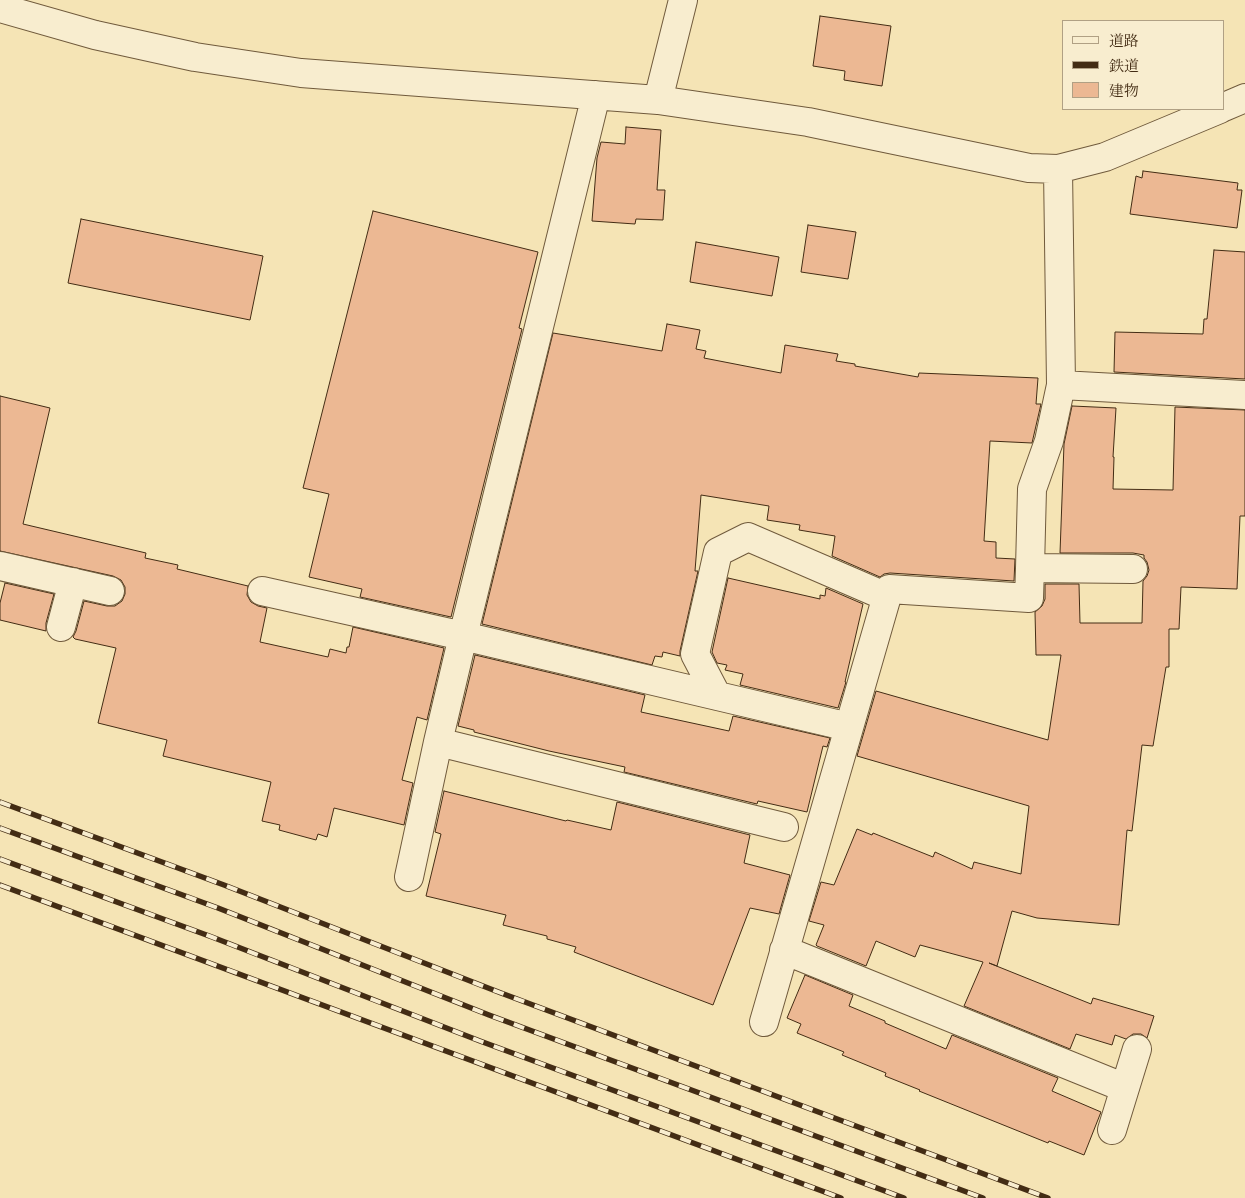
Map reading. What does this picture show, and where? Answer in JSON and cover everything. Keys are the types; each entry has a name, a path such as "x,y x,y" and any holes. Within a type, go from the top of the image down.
{"street":[{"path":"658,100 683,0"},
{"path":"0,8 95,35 195,57 301,73 658,100 808,122 1029,168 1058,169 1105,157 1218,110"},
{"path":"408,877 463,636 596,94"},
{"path":"1225,107 1245,98"},
{"path":"764,1022 889,589 1029,598 1032,490 1049,441 1060,385 1058,169"},
{"path":"1060,385 1245,395"},
{"path":"717,696 695,654 718,552 748,538 887,597"},
{"path":"0,566 110,591"},
{"path":"1030,568 1133,569"},
{"path":"61,628 73,582"},
{"path":"262,591 463,636 849,727"},
{"path":"438,742 784,827"},
{"path":"784,950 1125,1088"},
{"path":"1112,1130 1137,1050"}],"building":[{"path":"820,16 891,26 882,86 844,80 845,71 813,66"},
{"path":"626,127 661,130 657,190 665,190 663,220 636,219 635,224 592,221 597,158 601,142 625,144"},
{"path":"1143,171 1238,183 1237,190 1242,190 1237,228 1130,214 1136,176 1142,178"},
{"path":"373,211 538,252 519,328 522,329 451,617 360,597 362,589 309,577 329,494 303,488"},
{"path":"81,219 263,256 250,320 68,283"},
{"path":"808,225 856,232 848,279 801,272"},
{"path":"696,242 779,257 772,296 690,282"},
{"path":"1214,250 1245,252 1245,379 1114,372 1115,332 1203,334 1204,319 1207,319"},
{"path":"667,324 700,330 696,349 706,351 704,358 781,373 785,345 838,354 836,361 855,364 855,366 918,377 919,373 1038,378 1036,404 1041,404 1032,443 990,441 984,541 996,542 996,558 1015,559 1014,581 890,573 880,577 832,556 835,536 799,530 800,525 767,520 769,506 701,495 695,571 698,571 680,656 663,652 662,657 655,656 652,665 482,624 553,333 662,351"},
{"path":"0,396 50,408 23,524 146,553 145,558 178,565 177,569 248,586 247,595 251,602 267,608 260,642 328,657 330,649 346,653 353,627 444,648 427,720 417,717 402,780 413,783 404,825 334,808 327,837 318,834 316,840 279,830 280,825 262,821 271,782 163,756 167,740 98,723 116,648 73,637 84,601 115,606 122,601 125,587 121,580 113,576 0,551"},
{"path":"1072,406 1116,408 1113,489 1173,490 1175,407 1245,410 1245,516 1240,516 1237,589 1181,587 1179,629 1169,629 1169,667 1166,667 1153,746 1142,745 1132,831 1127,830 1119,925 1037,918 1012,911 997,966 989,963 1091,1004 1093,998 1154,1016 1147,1038 1141,1034 1133,1034 1126,1039 1115,1035 1112,1045 1076,1034 1070,1049 964,1006 983,962 920,945 915,957 876,941 866,966 817,946 824,925 809,921 821,882 834,885 857,829 872,835 873,833 933,857 935,852 972,869 974,862 1021,874 1029,806 857,756 876,691 1048,740 1061,655 1036,655 1035,612 1042,606 1045,599 1045,584 1079,584 1080,623 1142,623 1143,581 1149,570 1144,555 1133,553 1060,553 1064,444"},
{"path":"728,578 820,599 820,595 825,596 826,588 863,604 846,682 838,708 740,685 743,674 725,670 727,665 717,663 712,652"},
{"path":"5,583 54,594 46,623 46,631 0,620 0,603"},
{"path":"475,655 645,695 641,712 729,731 733,716 830,738 827,747 823,746 807,812 758,801 757,804 624,772 625,767 549,751 474,732 474,730 458,726"},
{"path":"444,791 611,830 617,802 750,835 744,863 790,875 779,914 750,908 713,1005 574,952 576,947 547,939 547,936 503,925 506,915 426,896 441,834 435,832"},
{"path":"805,975 853,995 849,1006 946,1049 952,1035 1058,1078 1052,1091 1101,1112 1084,1155 1049,1141 1048,1143 919,1091 885,1076 886,1073 842,1055 844,1052 797,1033 801,1024 787,1018"}],"railway":[{"path":"0,802 224,885 501,993 1048,1198"},
{"path":"0,828 218,908 489,1015 983,1198"},
{"path":"0,859 212,937 480,1041 904,1198"},
{"path":"0,885 841,1198"}]}
